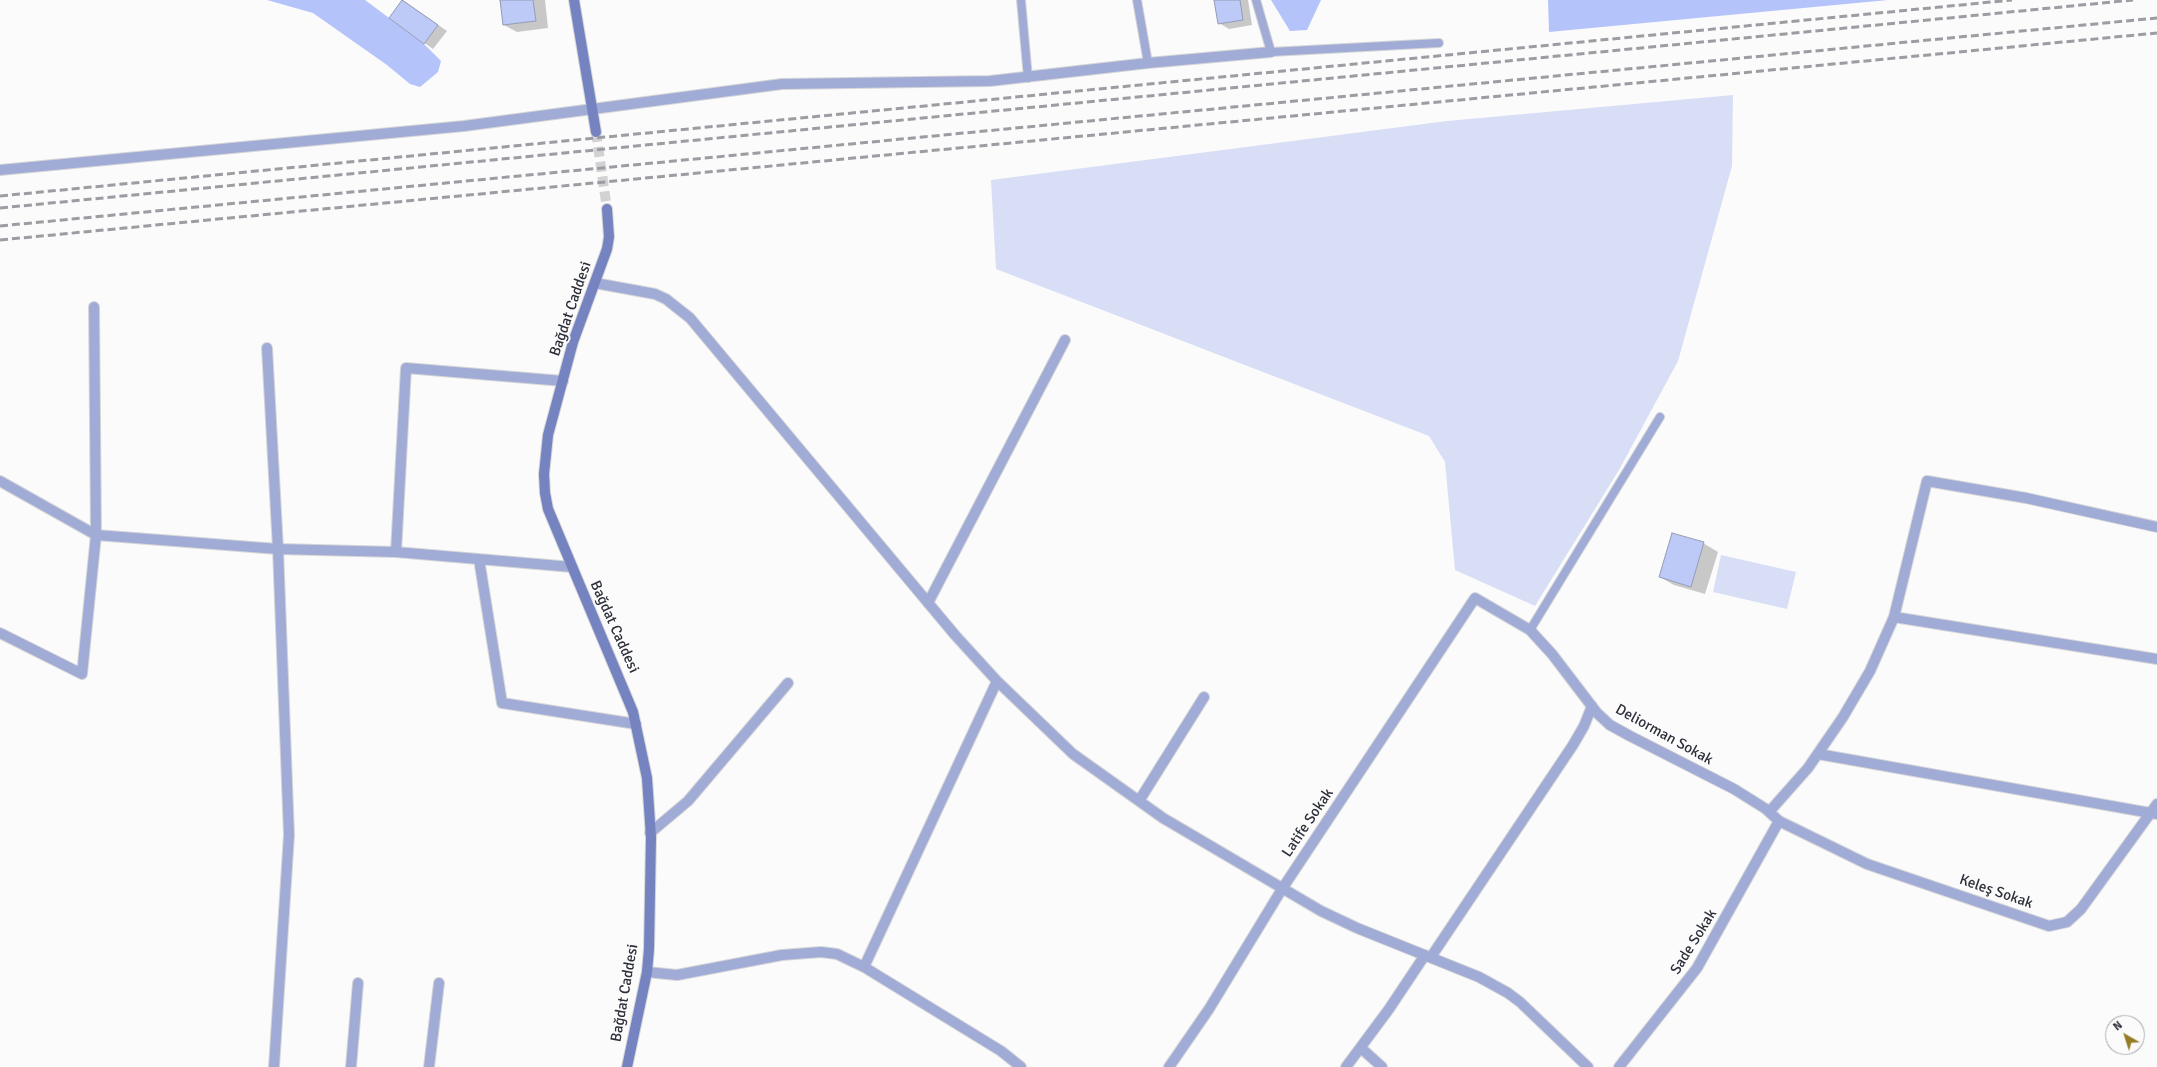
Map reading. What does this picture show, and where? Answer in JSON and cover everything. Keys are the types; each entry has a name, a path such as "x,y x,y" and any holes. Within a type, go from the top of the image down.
{"street":[{"path":"574,0 596,132"},
{"path":"0,170 464,126 782,84 990,81 1028,78 1148,63 1271,52"},
{"name":"Bağdat Caddesi","path":"607,209 608,243 573,342 548,435 544,474 548,509 624,688 636,724 647,778 650,833 651,911 647,972 627,1067"},
{"path":"595,283 655,294 666,299 690,318 928,603 997,681 1061,744 1163,818 1282,889 1357,928 1479,977 1508,993 1524,1006 1588,1067"},
{"path":"0,633 82,674 96,535 94,307"},
{"path":"928,603 1065,340"},
{"path":"267,348 278,549 288,835 274,1067"},
{"path":"396,552 406,368 563,381"},
{"path":"0,480 96,535 278,549 396,552 572,568"},
{"path":"1768,812 1818,754 1843,717 1870,671 1894,617 1927,481 2026,498 2157,527"},
{"path":"479,559 502,703 636,724"},
{"name":"Deliorman Sokak","path":"1475,598 1530,630 1552,654 1592,706 1610,725 1734,789 1779,821"},
{"name":"Latife Sokak","path":"1169,1067 1209,1009 1282,889 1475,598"},
{"path":"1894,617 2157,659"},
{"path":"864,967 997,681"},
{"path":"650,833 688,801 788,683"},
{"path":"1140,801 1204,697"},
{"path":"1346,1067 1428,956 1573,745 1584,726 1592,706"},
{"path":"1818,754 2155,810"},
{"name":"Keleş Sokak","path":"1779,821 1867,864 2049,926 2067,922 2082,909 2155,810"},
{"name":"Sade Sokak","path":"1619,1067 1698,968 1779,821"},
{"path":"647,972 677,975 776,956 804,953 837,954 864,967 1001,1051 1021,1067"},
{"path":"351,1067 358,983"},
{"path":"428,1067 439,983"},
{"path":"1361,1048 1382,1067"}],"lane":[{"path":"1021,0 1028,78"},
{"path":"1137,0 1148,63"},
{"path":"1256,0 1271,52 1439,43"},
{"path":"1530,630 1660,417"}],"shaded area":[{"path":"267,0 365,0 424,44 441,61 438,72 420,87 410,84 387,65 313,13"},
{"path":"1271,0 1321,0 1307,30 1290,31"},
{"path":"1548,0 1888,0 1549,32"},
{"path":"1733,95 1732,166 1678,361 1619,470 1535,606 1455,570 1445,462 1429,436 996,269 991,180 1447,121"},
{"path":"1721,555 1796,572 1787,609 1713,592"}],"building":[{"path":"402,0 438,25 424,44 389,18"},
{"path":"500,0 533,0 536,21 503,25"},
{"path":"1214,0 1240,0 1243,20 1218,24"},
{"path":"1672,533 1704,542 1691,587 1659,577"}],"tunnel":[{"path":"596,132 607,209"}],"railway":[{"path":"0,196 2012,0"},
{"path":"0,208 2133,0"},
{"path":"0,226 2157,18"},
{"path":"0,240 2157,33"}]}
